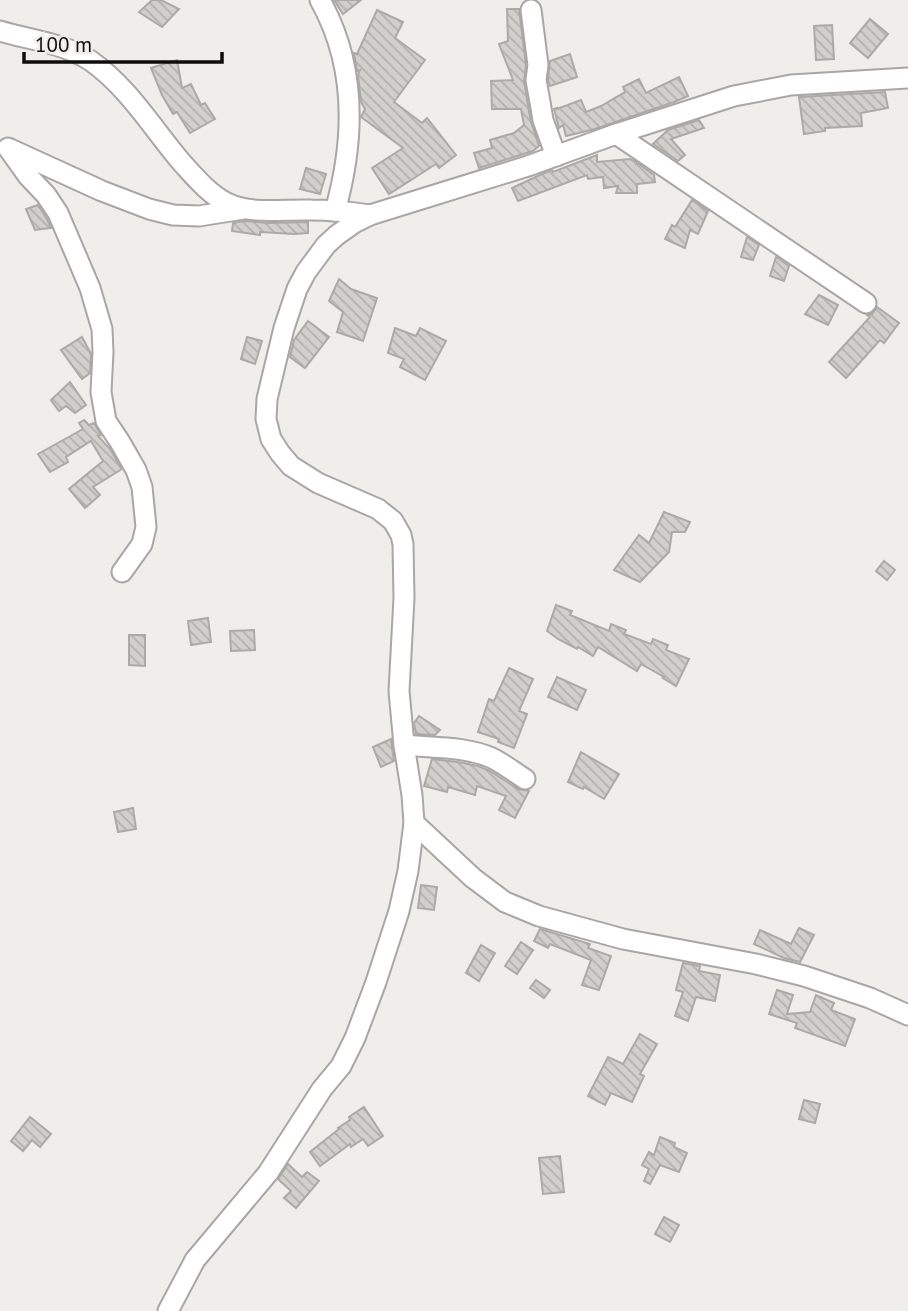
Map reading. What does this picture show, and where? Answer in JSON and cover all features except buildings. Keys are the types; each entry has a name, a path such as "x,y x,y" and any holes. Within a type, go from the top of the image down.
{"street":[{"path":"320,0 336,34 344,61 350,113 345,170 335,211"},
{"path":"531,10 538,65 536,80 544,120 556,156"},
{"path":"0,31 70,50 89,60 121,88 173,152 211,192 226,202 246,209"},
{"path":"169,1311 195,1261 268,1173 351,1048 399,911 408,871 414,823 400,691 404,598 401,535 396,524 378,509 317,483 291,466 271,439 266,419 267,399 284,328 302,280 326,245 345,229 369,215 516,170 734,96 791,85 908,78"},
{"path":"616,134 866,303"},
{"path":"4,146 102,191 173,215 199,216 246,209 335,211 369,215"},
{"path":"4,146 58,213 90,288 102,329 101,392 106,421 136,470 142,487 146,527 142,544 122,572"},
{"path":"404,745 481,754 505,765 525,779"},
{"path":"414,823 473,878 505,902 540,916 624,939 804,975 870,998 908,1015"}]}
